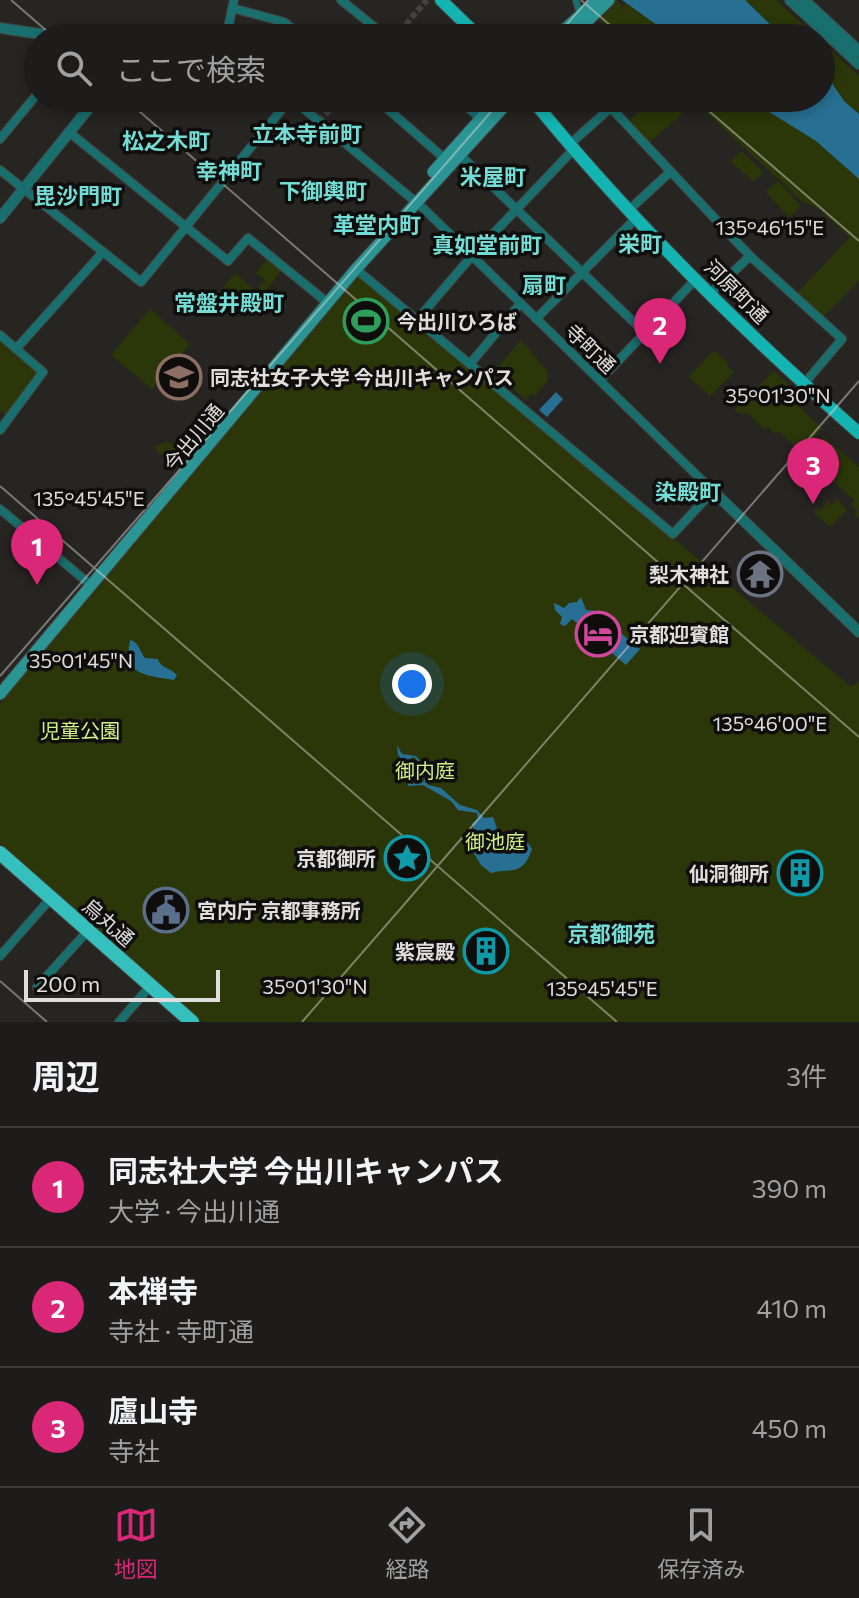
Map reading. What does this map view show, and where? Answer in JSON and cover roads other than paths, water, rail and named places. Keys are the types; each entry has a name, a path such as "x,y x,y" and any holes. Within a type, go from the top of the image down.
{"highway":[{"name":"烏丸通","path":"0,853 83,936 181,1022"},
{"name":"烏丸通","path":"0,863 192,1022"}],"main road":[{"path":"579,24 597,0"},
{"path":"572,24 609,0"},
{"path":"446,2 467,24"},
{"name":"今出川通","path":"0,687 487,112"},
{"name":"今出川通","path":"0,694 323,299 456,152 497,112"},
{"name":"河原町通","path":"542,112 571,148 696,279 859,433"}],"street":[{"path":"341,0 371,24"},
{"path":"576,0 586,13"},
{"path":"790,0 816,24"},
{"path":"811,2 833,24"},
{"path":"229,24 233,4 286,24"},
{"path":"835,26 859,51"},
{"path":"0,28 24,32"},
{"path":"835,42 859,64"},
{"path":"0,139 24,110"},
{"path":"0,218 85,112"},
{"path":"0,170 141,282 280,112"},
{"name":"寺町通","path":"308,112 460,243 859,632"},
{"path":"391,112 445,159"},
{"path":"473,112 481,119"},
{"path":"417,320 471,257 606,112"},
{"path":"615,112 750,256 842,339 804,384"},
{"path":"69,132 228,261 248,238 323,299"},
{"path":"456,152 644,332"},
{"path":"536,319 670,172"},
{"path":"16,349 103,252"},
{"path":"711,293 750,256"},
{"path":"356,269 673,534 713,491"},
{"path":"600,380 696,279"},
{"path":"470,364 520,304"},
{"path":"0,335 43,372 0,430"},
{"path":"0,509 90,584"},
{"path":"0,956 49,901"},
{"path":"37,987 83,936"},
{"path":"119,1022 146,991"}],"water":[{"path":"622,0 745,0 770,24 655,24"},
{"path":"835,88 859,114 859,179 816,141 769,112 835,112"},
{"path":"556,392 563,399 547,417 539,410"},
{"path":"581,597 586,610 596,611 604,626 612,632 617,630 640,649 626,665 599,642 602,638 591,629 588,632 572,619 565,626 560,624 562,617 555,610 554,603 564,608"},
{"path":"130,640 138,645 145,658 158,659 175,673 174,680 135,669 128,659"},
{"path":"397,745 402,754 416,756 422,764 423,767 425,777 428,785 441,788 460,805 477,810 484,818 493,817 499,834 504,832 511,837 524,837 532,849 524,864 515,870 491,873 481,865 472,850 466,850 469,839 477,840 472,824 478,818 477,813 458,810 451,801 423,785 408,786 406,764 398,755","holes":["414,757 423,767 424,780 411,784 407,760"]}],"tunnel":[{"path":"406,24 427,0"},
{"path":"319,121 327,112"}],"place":[{"name":"今出川ひろば","path":"366,321"},
{"name":"本禅寺","path":"660,364"},
{"name":"同志社女子大学 今出川キャンパス","path":"179,377"},
{"name":"廬山寺","path":"813,504"},
{"name":"梨木神社","path":"760,574"},
{"name":"同志社大学 今出川キャンパス","path":"37,585"},
{"name":"京都迎賓館","path":"598,634"},
{"name":"京都御所","path":"407,858"},
{"name":"仙洞御所","path":"800,873"},
{"name":"宮内庁 京都事務所","path":"166,910"},
{"name":"紫宸殿","path":"486,951"}],"district":[{"name":"立本寺前町","path":"307,133"},
{"name":"松之木町","path":"166,140"},
{"name":"幸神町","path":"229,170"},
{"name":"米屋町","path":"493,176"},
{"name":"下御輿町","path":"323,190"},
{"name":"毘沙門町","path":"78,195"},
{"name":"革堂内町","path":"377,224"},
{"name":"栄町","path":"640,243"},
{"name":"真如堂前町","path":"487,244"},
{"name":"扇町","path":"544,284"},
{"name":"常盤井殿町","path":"229,302"},
{"name":"染殿町","path":"688,491"},
{"name":"京都御苑","path":"611,933"}],"park label":[{"name":"児童公園","path":"80,730"},
{"name":"御内庭","path":"425,770"},
{"name":"御池庭","path":"495,841"}]}
